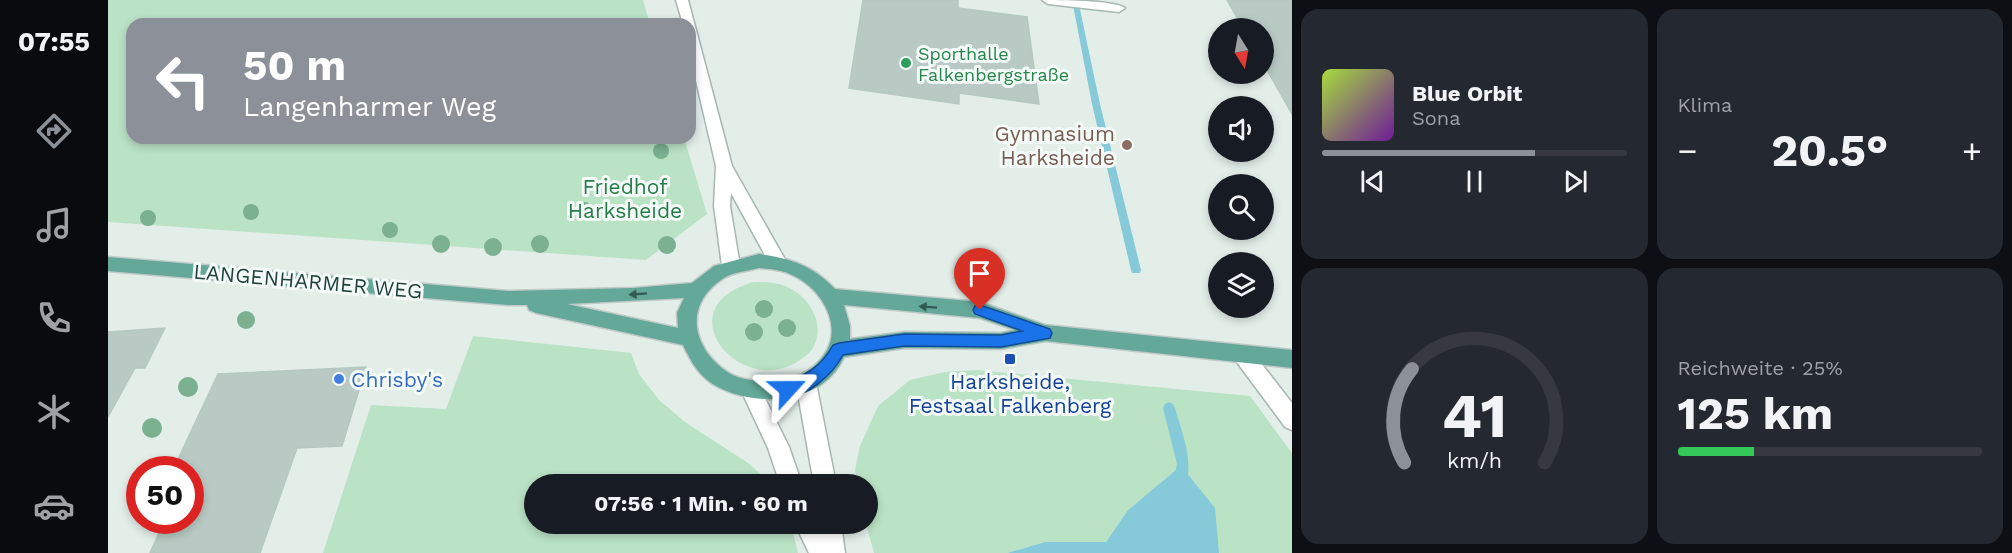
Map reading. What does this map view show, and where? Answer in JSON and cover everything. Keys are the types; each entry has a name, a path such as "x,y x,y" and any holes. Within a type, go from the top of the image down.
{"main road":[{"path":"759,261 777,263 796,268 812,277 830,296 836,304 841,320 842,335 839,349 831,362 806,383 788,389 751,390 717,376 694,352 687,338 685,321 688,304 696,290 708,278 731,266 759,261"},
{"name":"LANGENHARMER WEG","path":"108,264 508,298 633,295 696,290"},
{"path":"830,296 980,310 1045,333 1292,359"},
{"name":"LANGENHARMER WEG","path":"508,298 687,338"},
{"path":"839,349 904,340 1001,341 1045,333"}],"street":[{"path":"682,0 687,18"},
{"path":"1048,0 1119,8"},
{"path":"696,54 724,166 777,263"},
{"path":"724,166 722,206 731,266"},
{"path":"1243,355 1292,420"},
{"path":"806,383 823,474"},
{"path":"751,390 778,447 787,474"},
{"path":"812,534 822,553"},
{"path":"831,534 833,553"}],"green space":[{"name":"Friedhof Harksheide","path":"108,0 643,0 648,18 126,18 126,144 686,144 707,214 646,260 108,222"},
{"path":"754,282 777,284 795,291 811,308 816,318 818,329 812,349 803,358 780,369 757,369 736,361 721,347 713,329 714,311 727,294"},
{"path":"473,336 631,353 639,374 659,400 685,422 748,463 761,474 524,474 524,534 793,534 798,553 323,553 371,405 446,409"},
{"path":"976,370 1250,396 1292,453 1292,553 1219,553 1183,464 1128,510 1106,542 1045,542 1007,553 874,553 869,534 878,534 878,474 856,474 860,446 878,406 910,380 945,372"}],"water":[{"path":"1183,464 1186,472 1215,508 1219,553 1007,553 1045,542 1106,542 1128,510"}],"building":[{"name":"Sporthalle Falkenbergstraße","path":"863,0 958,0 958,8 1027,17 1039,104 959,93 959,104 849,88"},
{"path":"1227,0 1292,0 1292,114 1274,82 1274,18 1237,18"},
{"path":"165,328 145,368 135,368 108,417 108,332"},
{"path":"366,367 342,446 297,448 260,553 150,553 159,534 204,534 204,456 180,456 218,374"}],"waterway":[{"path":"1075,0 1096,104 1136,270"},
{"path":"1169,408 1183,464 1181,478"}],"place":[{"name":"Sporthalle Falkenbergstraße","path":"906,63"},
{"name":"Gymnasium Harksheide","path":"1127,145"},
{"name":"Harksheide, Festsaal Falkenberg","path":"1010,359"},
{"name":"Chrisby's","path":"339,379"}],"route":[{"path":"788,389 806,383 820,374 839,349 904,340 1001,341 1045,333 980,310"}]}
